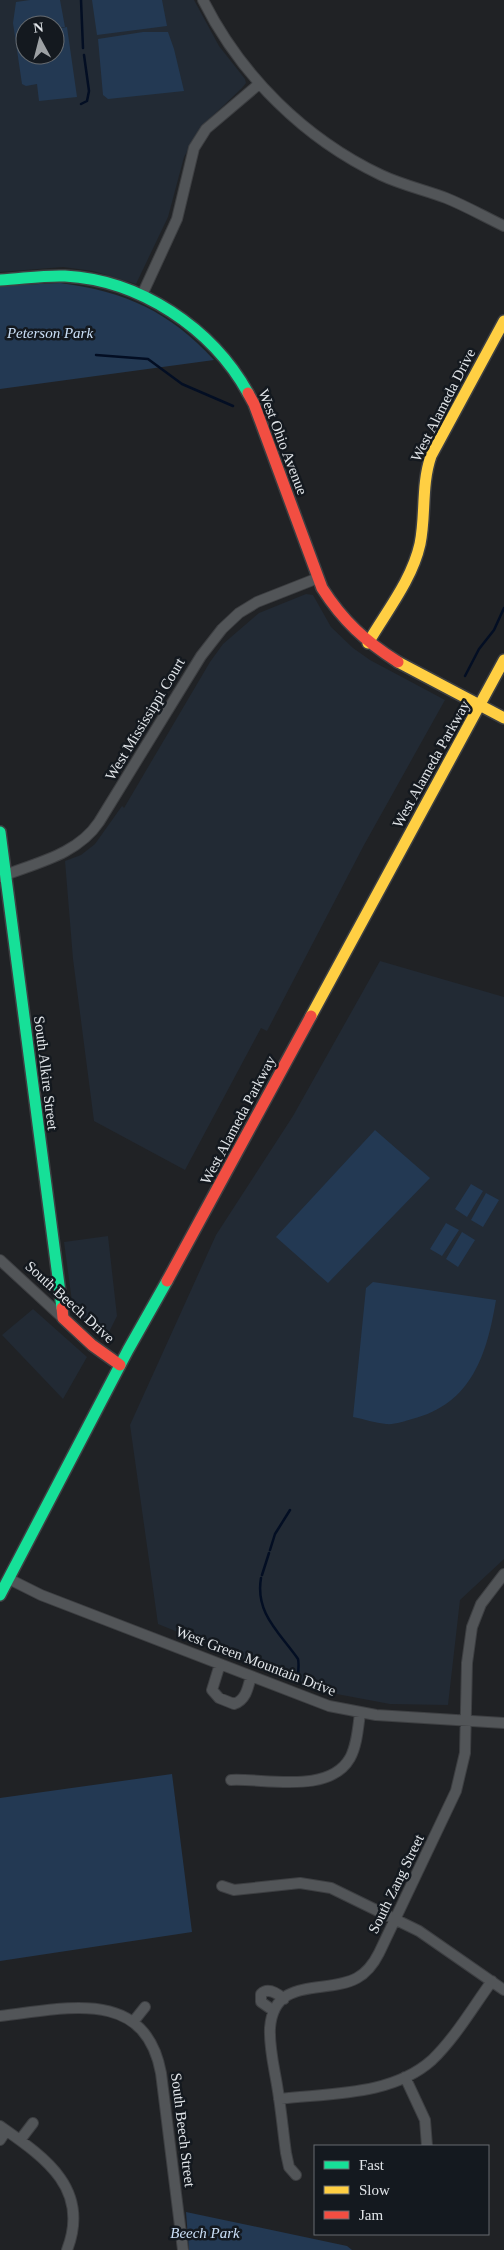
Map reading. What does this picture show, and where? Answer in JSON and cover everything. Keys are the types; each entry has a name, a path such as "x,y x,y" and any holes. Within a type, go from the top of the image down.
{"street":[{"path":"203,0 231,47 259,84 306,129 350,158 382,176 448,198 504,226"},
{"path":"142,295 177,220 194,148 206,129 259,84"},
{"name":"West Ohio Avenue","path":"0,280 45,276 76,277 108,283 142,295 171,310 200,333 220,353 242,383 259,417 318,578 332,604 345,621 368,643 405,666 504,718"},
{"name":"West Alameda Drive","path":"368,643 418,554 422,529 424,476 431,456 504,321"},
{"name":"West Mississippi Court","path":"3,876 76,847 94,830 201,656 229,621 256,602 318,578"},
{"name":"West Alameda Parkway","path":"0,1595 120,1365 504,660"},
{"name":"South Alkire Street","path":"0,832 3,876 63,1318"},
{"name":"South Beech Drive","path":"0,1260 92,1345 120,1365"},
{"name":"South Zang Street","path":"274,2011 284,1999 301,1989 347,1982 363,1974 374,1961 456,1791 464,1758 467,1663 472,1627 481,1604 504,1574"},
{"name":"West Green Mountain Drive","path":"8,1580 41,1595 313,1700 360,1713 504,1723"},
{"path":"220,1664 212,1690 219,1698 234,1704 241,1701 246,1695 251,1676"},
{"path":"231,1780 294,1783 320,1778 338,1770 346,1764 353,1751 360,1713"},
{"path":"338,1770 343,1780"},
{"path":"222,1886 234,1890 300,1883 320,1884 342,1892 396,1918 431,1938 504,1990"},
{"path":"279,2099 365,2089 389,2084 405,2078 425,2065 443,2048 492,1981"},
{"path":"284,1999 270,1991 261,1994 261,2002 274,2011 270,2038 288,2162 296,2176"},
{"name":"South Beech Street","path":"0,2016 90,2007 108,2009 133,2022 151,2042 159,2061 183,2250"},
{"path":"133,2022 145,2007"},
{"path":"405,2078 425,2120 427,2145"},
{"path":"20,2140 33,2123"},
{"path":"0,2140 3,2128 52,2166 65,2186 70,2202 72,2220 71,2237 66,2250"}],"shaded area":[{"path":"0,0 194,0 219,46 245,79 246,83 202,126 184,157 168,217 136,284 93,271 63,267 0,272"},
{"path":"306,594 313,595 331,627 353,648 370,660 445,700 364,845 267,1031 261,1028 185,1170 94,1121 73,959 65,861 81,855 95,844 122,806 124,808 210,662 223,644 259,613"},
{"path":"380,961 504,997 504,1559 460,1600 448,1705 390,1704 326,1692 158,1624 130,1425 216,1235 293,1116"},
{"path":"108,1236 117,1316 106,1338 102,1337 73,1309 64,1242"},
{"path":"33,1309 87,1357 63,1399 2,1335"}],"green space":[{"path":"60,0 63,15 15,15 15,37 13,23 16,2"},
{"path":"92,0 162,0 167,26 97,35"},
{"path":"65,27 67,27 77,97 39,101 37,84 26,86 22,84 19,65 65,65"},
{"path":"143,32 168,32 184,91 108,99 103,95 98,39"},
{"name":"Peterson Park","path":"60,283 105,292 145,306 181,329 214,360 0,389 0,286"},
{"path":"375,1130 430,1178 328,1283 276,1237"},
{"path":"471,1184 483,1191 467,1217 455,1209"},
{"path":"486,1193 499,1200 483,1227 471,1220"},
{"path":"446,1223 459,1230 442,1256 430,1249"},
{"path":"462,1232 475,1240 458,1267 446,1259"},
{"path":"373,1282 496,1300 488,1339 473,1374 463,1389 449,1402 432,1412 399,1423 382,1423 353,1417 366,1288"},
{"path":"172,1774 192,1932 0,1961 0,1798"},
{"name":"Beech Park","path":"186,2212 347,2246 352,2250 189,2250"}],"waterway":[{"path":"81,0 83,48"},
{"path":"81,104 87,101 89,91 84,55"},
{"path":"96,355 148,359 182,384 233,406"},
{"path":"465,676 479,649 494,630 504,608"},
{"path":"270,1550 275,1534 290,1510"},
{"path":"262,1575 269,1553"},
{"path":"261,1578 260,1590 265,1612 276,1631 298,1659 300,1683 327,1693"}],"traffic: fast":[{"path":"0,280 65,276 93,280 120,287 146,298 194,328 233,369 248,393"},
{"path":"0,832 62,1308"},
{"path":"0,1595 128,1350 167,1281"}],"traffic: slow":[{"path":"368,643 405,583 416,557 422,533 426,478 431,456 504,321"},
{"path":"311,1016 504,660"},
{"path":"398,662 504,718"}],"traffic: jam":[{"path":"248,393 254,404 322,588 338,611 356,630 398,662"},
{"path":"167,1281 311,1016"},
{"path":"62,1308 63,1318 92,1345 120,1365"}]}
